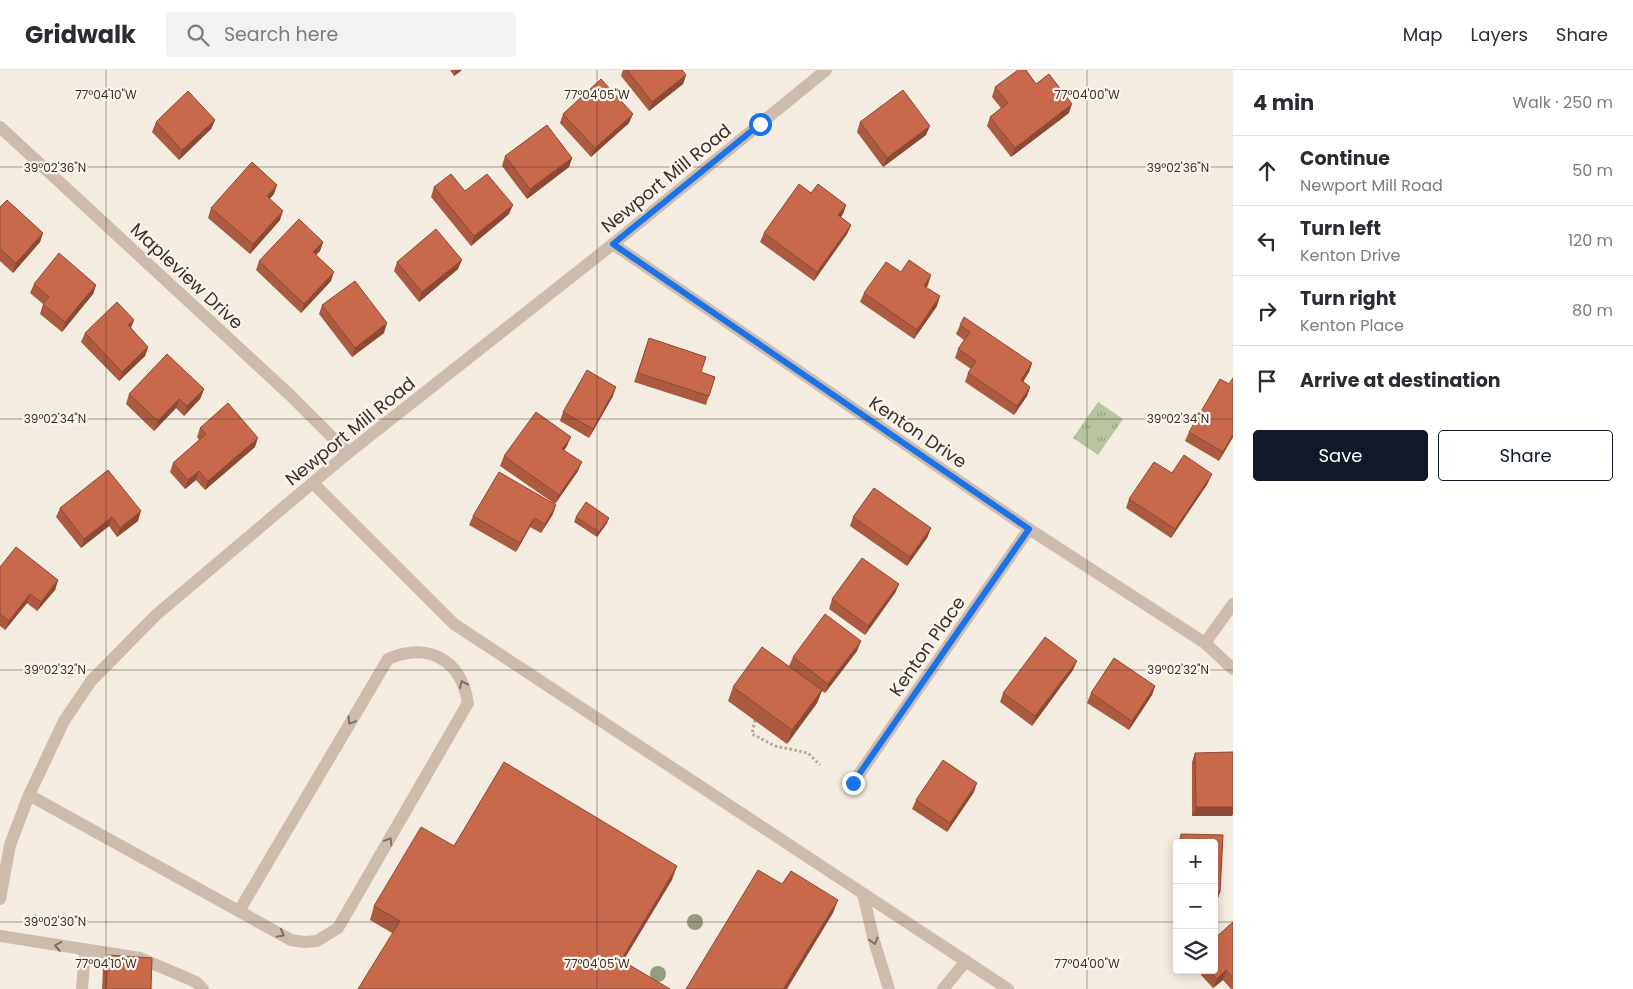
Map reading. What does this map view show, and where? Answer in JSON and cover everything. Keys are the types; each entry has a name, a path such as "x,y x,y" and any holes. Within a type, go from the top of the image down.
{"street":[{"name":"Newport Mill Road","path":"0,899 10,845 29,795 64,721 91,681 156,615 348,453 613,244 826,70"},
{"name":"Mapleview Drive","path":"0,127 290,394 348,453"},
{"name":"Kenton Drive","path":"613,244 1029,529 1205,643 1233,669"},
{"path":"313,483 454,624 1008,989"},
{"name":"Kenton Place","path":"853,783 1029,529"},
{"path":"1205,643 1233,604"},
{"path":"29,795 291,940 317,941 338,928 468,703 466,687 458,673 448,662 433,655 418,652 402,653 388,659 239,911"},
{"path":"863,894 874,941 889,989"},
{"path":"0,936 140,958 196,982 203,989"},
{"path":"82,989 85,950"},
{"path":"943,989 966,961"}],"path":[{"path":"755,720 752,734 760,739 808,753 820,765"}],"green space":[{"path":"1098,402 1123,419 1098,455 1073,438"}],"building":[{"path":"627,70 682,70 686,75 652,102"},
{"path":"1018,70 1026,70 1036,84 1049,74 1072,104 1015,148 990,117 1008,103 995,87"},
{"path":"601,79 633,114 595,148 563,114"},
{"path":"903,90 930,126 887,158 860,122"},
{"path":"188,91 215,120 182,150 156,122"},
{"path":"547,125 572,158 530,189 505,156"},
{"path":"252,162 277,185 267,196 283,211 253,244 211,208"},
{"path":"451,174 465,191 487,174 513,205 474,236 434,187"},
{"path":"799,184 811,193 818,184 846,205 838,215 851,225 817,272 764,233"},
{"path":"7,200 43,233 16,263 0,249 0,207"},
{"path":"299,219 323,242 313,252 334,272 304,304 259,261"},
{"path":"436,229 462,260 422,292 397,262"},
{"path":"59,253 96,285 65,322 43,304 49,297 34,284"},
{"path":"909,260 931,275 924,286 940,296 917,330 864,293 886,262 901,272"},
{"path":"355,281 387,323 355,348 322,305"},
{"path":"117,302 134,320 128,325 148,347 122,372 85,333"},
{"path":"964,317 1032,363 1021,380 1030,387 1017,406 968,373 976,361 958,349 970,332 960,325"},
{"path":"649,338 706,357 701,372 715,377 709,396 638,373"},
{"path":"167,354 204,389 187,406 179,399 158,421 129,394"},
{"path":"587,370 616,387 593,429 563,412"},
{"path":"1233,378 1233,434 1223,452 1189,432 1220,379 1229,384"},
{"path":"228,403 258,438 208,481 199,471 188,480 173,463 206,434 200,428"},
{"path":"536,412 571,437 562,449 582,462 559,495 504,456"},
{"path":"1184,455 1212,474 1175,529 1129,499 1154,462 1172,473"},
{"path":"108,470 141,511 120,528 112,517 84,539 60,508"},
{"path":"499,472 556,505 545,524 534,518 520,543 473,516"},
{"path":"874,488 931,528 910,557 853,517"},
{"path":"586,502 609,518 599,532 576,517"},
{"path":"16,547 58,580 41,602 30,594 9,621 0,614 0,567"},
{"path":"862,558 899,584 868,626 832,599"},
{"path":"825,614 861,641 828,684 793,657"},
{"path":"1045,637 1077,661 1035,716 1003,693"},
{"path":"762,647 822,690 792,730 733,687"},
{"path":"1114,658 1155,686 1132,721 1091,693"},
{"path":"1233,752 1233,807 1196,807 1195,753"},
{"path":"943,760 977,783 950,823 916,800"},
{"path":"504,762 677,866 621,960 670,989 358,989 400,921 374,906 421,827 454,846"},
{"path":"1181,834 1223,835 1220,892 1218,892 1218,839 1181,839"},
{"path":"758,870 782,884 791,871 838,900 783,989 686,989"},
{"path":"1233,922 1233,978 1226,970 1217,979 1213,974 1218,974 1218,935"},
{"path":"108,955 152,958 151,989 106,989"}],"route":[{"path":"760,124 613,244 1029,529 853,783"}]}
